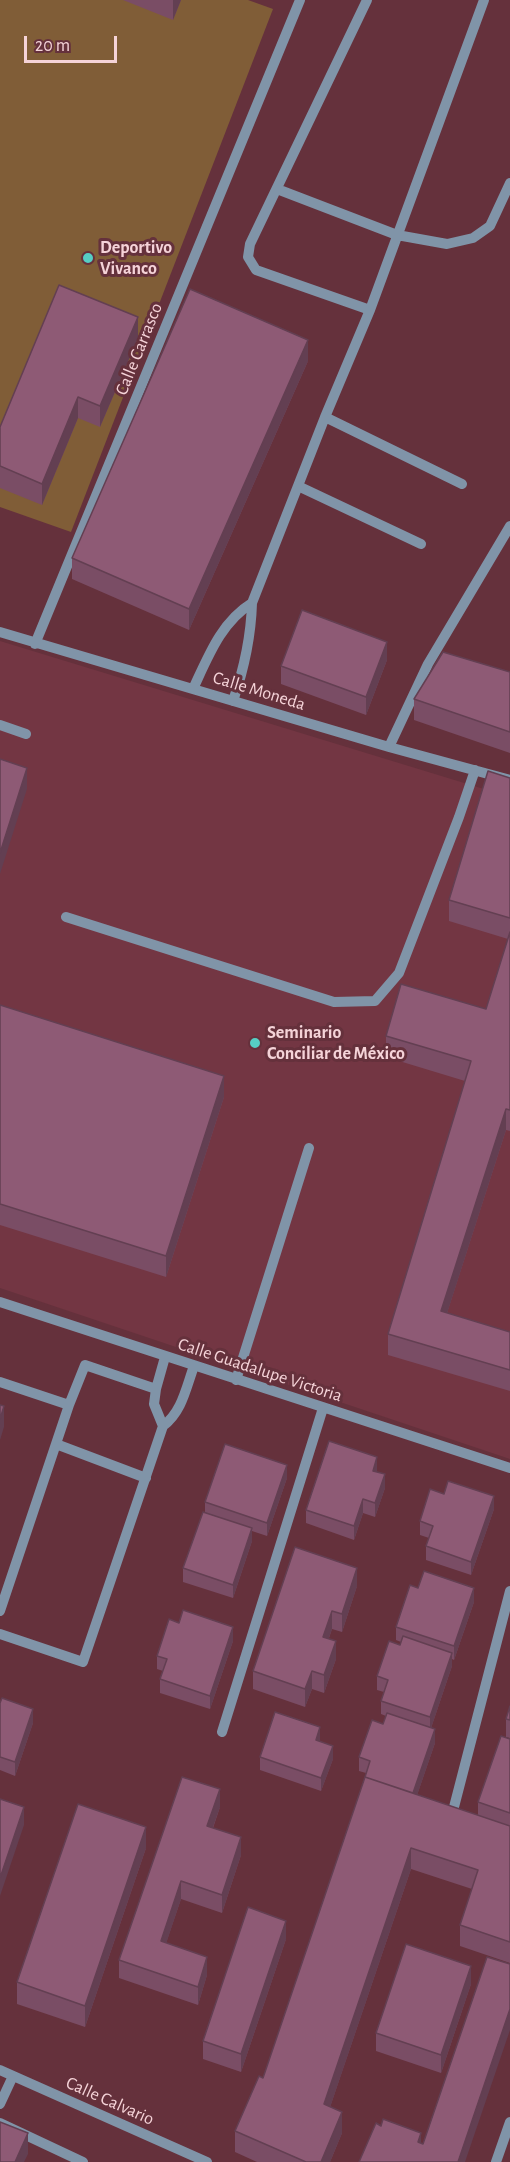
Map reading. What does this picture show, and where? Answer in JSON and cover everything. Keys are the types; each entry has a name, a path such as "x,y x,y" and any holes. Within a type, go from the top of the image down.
{"street":[{"name":"Calle Carrasco","path":"35,644 300,0"},
{"path":"367,0 250,244 249,258 256,270 370,310"},
{"path":"233,701 242,675 251,631 252,603 370,310 484,0"},
{"path":"277,189 397,235 447,244 473,238 490,226 510,183"},
{"path":"325,417 462,484"},
{"path":"298,486 421,544"},
{"path":"389,747 428,664 510,526"},
{"path":"193,689 228,622 252,603"},
{"name":"Calle Moneda","path":"0,632 389,747 510,780"},
{"path":"0,725 26,734"},
{"path":"66,917 334,1002 375,1000 399,973 475,770"},
{"path":"236,1380 309,1148"},
{"name":"Calle Guadalupe Victoria","path":"0,1302 510,1468"},
{"path":"164,1426 155,1409 156,1389 165,1357"},
{"path":"0,1611 69,1405 85,1365 156,1389"},
{"path":"0,1634 83,1662 164,1426 178,1411 194,1366"},
{"path":"0,1382 69,1405"},
{"path":"222,1732 323,1408"},
{"path":"56,1444 146,1478"},
{"path":"454,1808 510,1592"},
{"name":"Calle Calvario","path":"0,2070 206,2162"},
{"path":"0,2103 13,2076"},
{"path":"496,2162 510,2122"},
{"path":"0,2123 83,2162"}],"shaded area":[{"name":"Deportivo Vivanco","path":"0,0 248,0 273,9 71,532 0,507"},
{"name":"Seminario Conciliar de México","path":"0,641 510,797 510,1459 0,1288"}],"building":[{"path":"59,285 138,317 100,406 78,397 42,484 0,466 0,427"},
{"path":"190,289 308,340 189,609 72,558"},
{"path":"302,610 387,642 366,697 281,666"},
{"path":"443,652 510,672 510,732 414,699"},
{"path":"0,759 27,768 0,853"},
{"path":"488,771 510,778 510,918 449,900"},
{"path":"510,932 510,1110 506,1109 441,1311 510,1332 510,1370 388,1334 471,1061 386,1036 401,984 486,1009"},
{"path":"0,1005 224,1076 166,1256 0,1204"},
{"path":"0,1405 4,1406 0,1419"},
{"path":"329,1441 377,1457 373,1471 385,1474 375,1503 363,1499 354,1526 306,1510"},
{"path":"225,1444 287,1465 267,1523 205,1502"},
{"path":"448,1481 494,1496 471,1562 426,1546 433,1526 420,1521 430,1489 444,1494"},
{"path":"203,1512 252,1528 233,1585 183,1568"},
{"path":"295,1547 357,1568 342,1614 332,1611 323,1637 336,1641 324,1675 312,1671 305,1689 253,1671"},
{"path":"424,1571 474,1588 454,1646 396,1627 410,1585 418,1588"},
{"path":"183,1610 233,1627 210,1696 160,1679 167,1659 157,1656 169,1619 179,1623"},
{"path":"403,1636 452,1653 430,1717 381,1701 388,1680 377,1676 389,1641 400,1645"},
{"path":"2,1698 33,1709 15,1762 0,1757 0,1703"},
{"path":"510,1706 510,1720 506,1719"},
{"path":"275,1712 320,1727 316,1740 333,1746 321,1778 260,1757"},
{"path":"387,1713 435,1729 413,1793 365,1777 370,1761 359,1757 372,1720 383,1724"},
{"path":"501,1736 510,1739 510,1813 478,1802"},
{"path":"182,1777 220,1789 207,1826 241,1837 222,1895 181,1881 161,1941 207,1957 198,1987 119,1960"},
{"path":"365,1777 510,1826 510,1942 460,1925 478,1870 411,1848 324,2104 342,2112 321,2162 306,2162 235,2131 259,2076 263,2078"},
{"path":"0,1799 24,1807 0,1878"},
{"path":"78,1804 146,1827 85,2006 17,1982"},
{"path":"248,1907 286,1921 241,2054 203,2041"},
{"path":"406,1944 471,1966 441,2055 376,2033"},
{"path":"487,1957 510,1964 510,2009 458,2162 359,2162 376,2123 381,2126 383,2119 421,2133 418,2142 423,2144"},
{"path":"0,2122 28,2133 15,2162 0,2162"}],"place":[{"name":"Deportivo Vivanco","path":"88,258"},
{"name":"Seminario Conciliar de México","path":"255,1043"}]}
